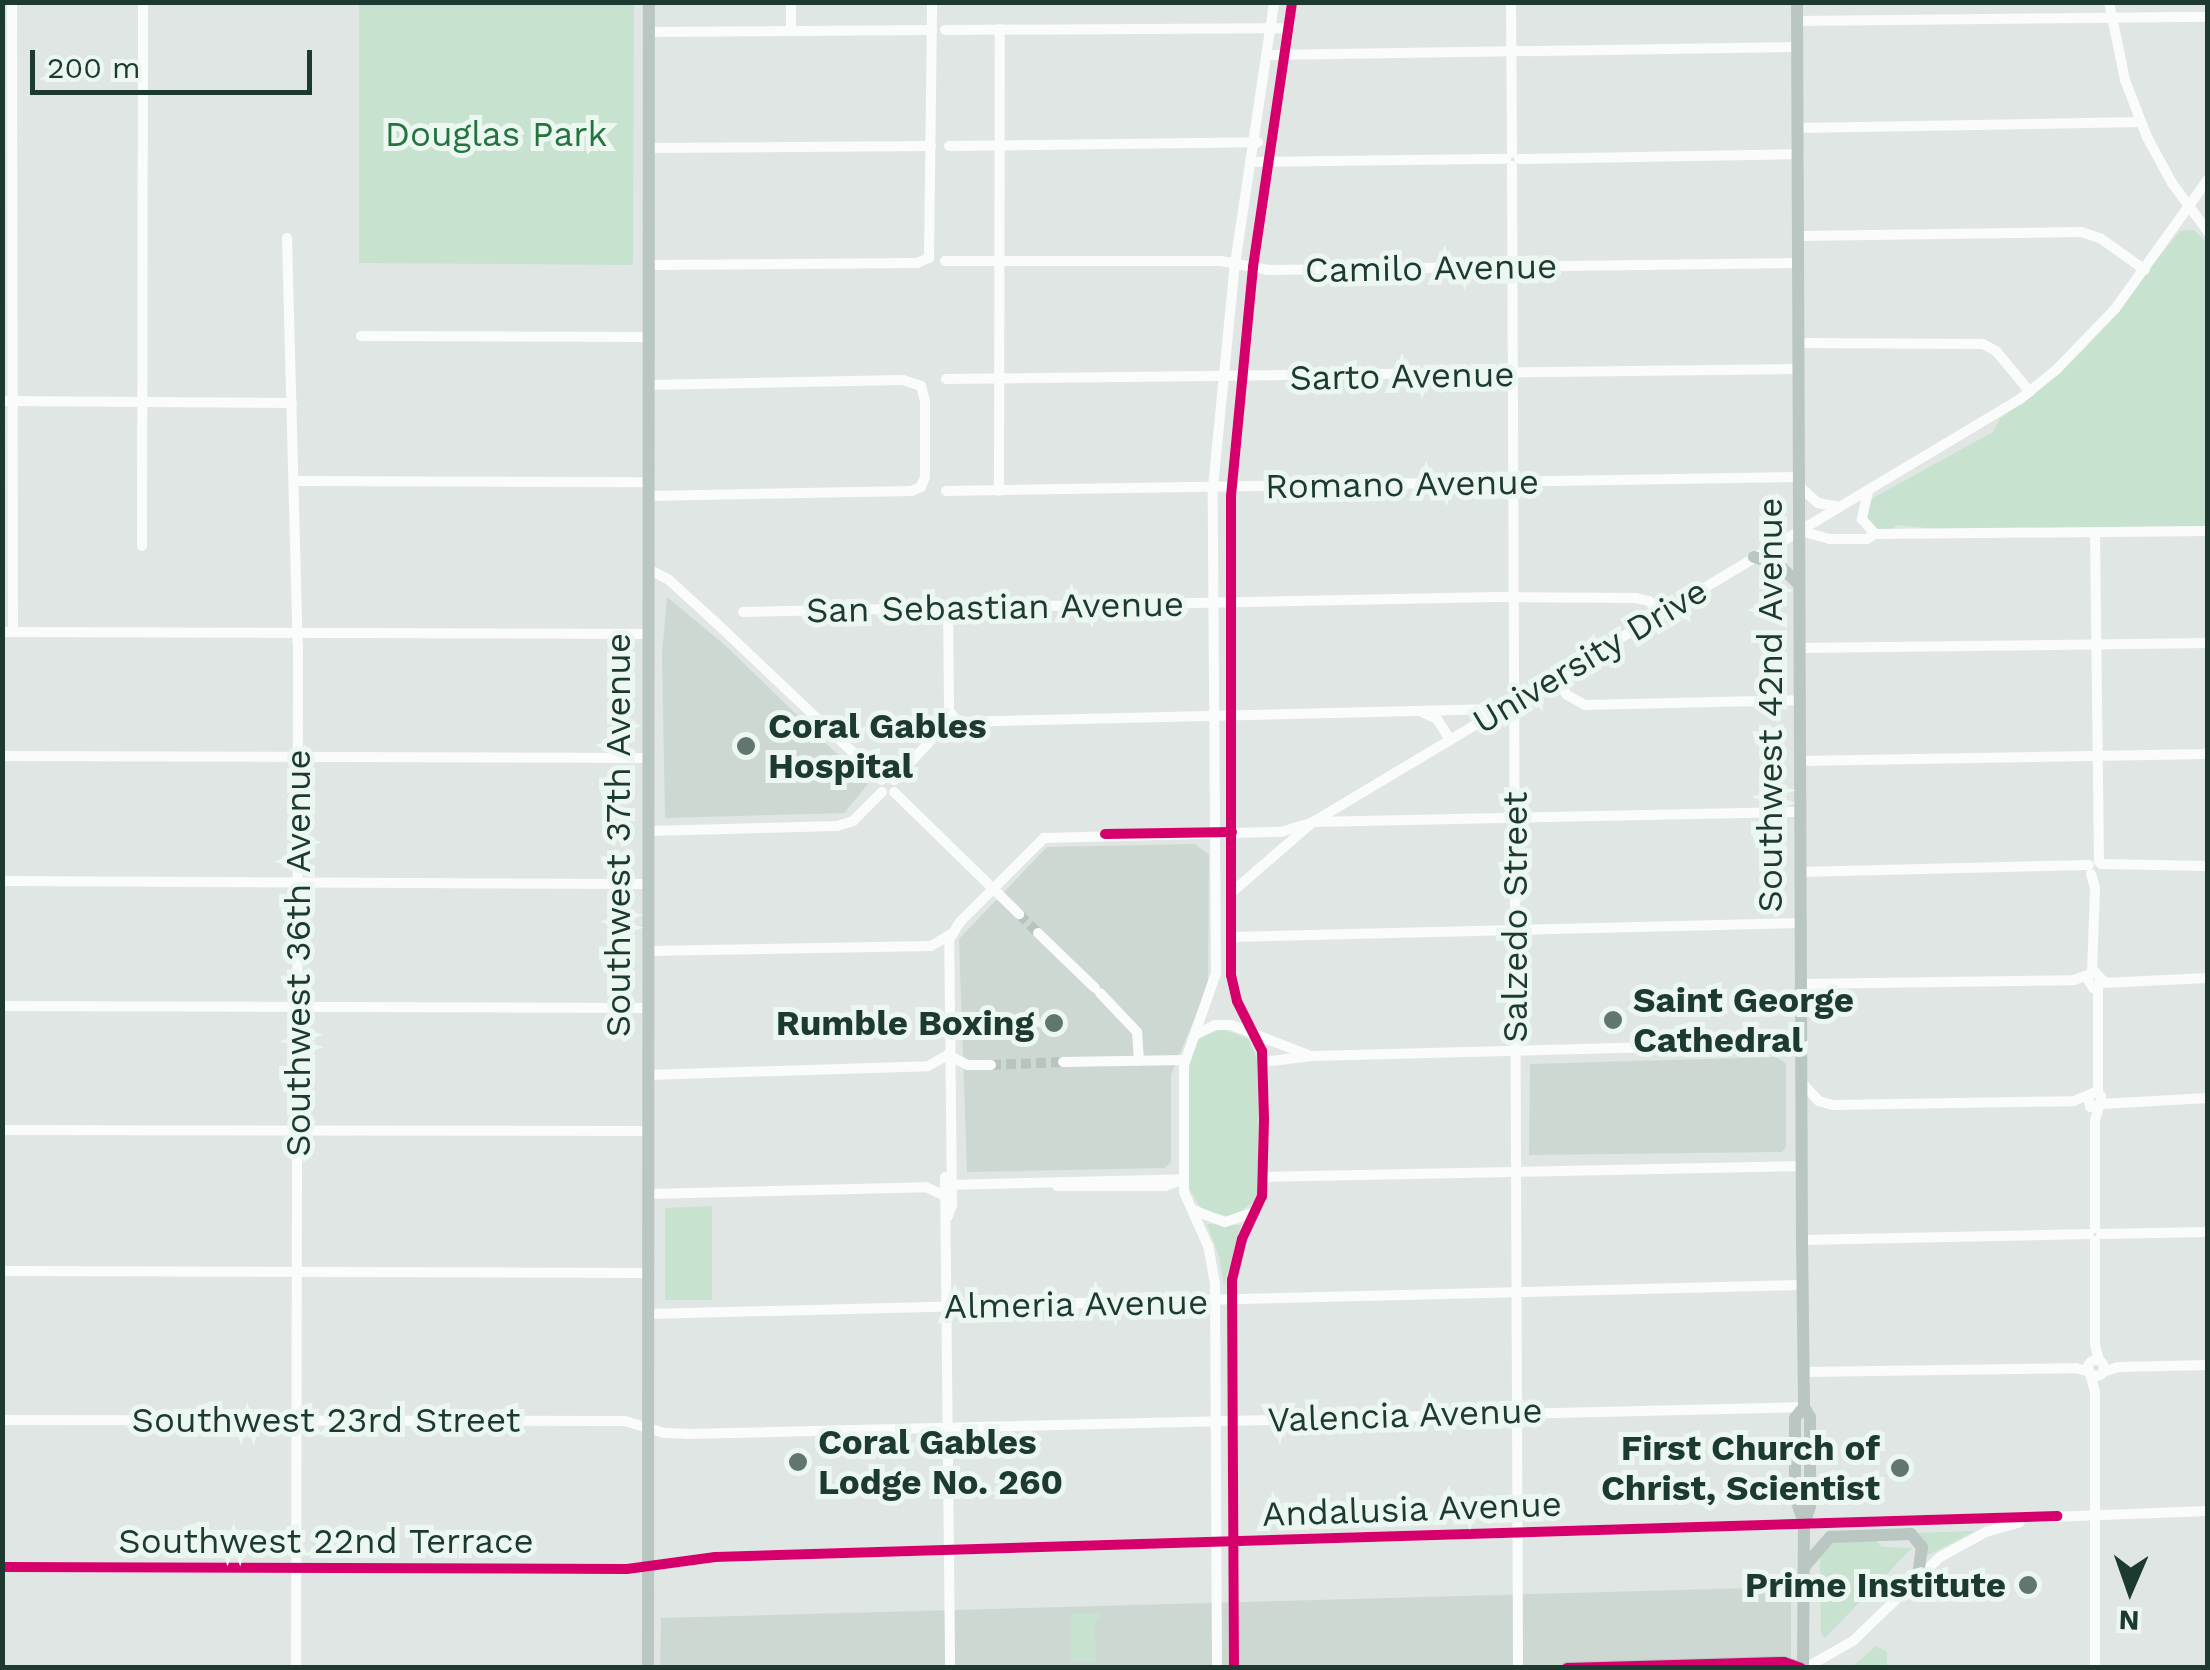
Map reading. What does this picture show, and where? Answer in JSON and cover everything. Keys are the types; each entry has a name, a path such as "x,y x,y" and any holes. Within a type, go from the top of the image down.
{"main road":[{"name":"Southwest 37th Avenue","path":"648,1668 649,2"},
{"name":"Southwest 42nd Avenue","path":"1797,2 1802,1285 1804,1407 1810,1417 1810,1506 1804,1524 1803,1668"},
{"path":"1754,557 1778,564 1799,584"},
{"path":"1804,1567 1830,1537 1910,1534 1922,1547 1918,1574"},
{"path":"1567,1668 1784,1662 1803,1668"}],"street":[{"path":"12,2 8,632 648,634"},
{"path":"142,546 143,2"},
{"path":"791,2 791,31"},
{"path":"648,265 917,263 929,258 932,2"},
{"path":"1218,1668 1216,1300 1210,1254 1184,1179 1184,1060 1206,1010 1216,973 1213,487 1235,264 1274,2"},
{"path":"1234,1668 1232,1300 1236,1254 1263,1178 1263,1062 1232,986 1232,486 1252,267 1292,2"},
{"name":"Salzedo Street","path":"1511,2 1518,1668"},
{"path":"2109,2 2119,58 2141,122 2188,207 2208,232"},
{"path":"1798,20 2208,16"},
{"path":"945,30 1289,28"},
{"path":"999,491 1000,29"},
{"path":"650,32 932,30"},
{"path":"1267,54 1798,47"},
{"path":"1799,128 2141,122"},
{"path":"949,146 1271,142"},
{"path":"649,148 931,146"},
{"path":"1250,162 1799,154"},
{"name":"University Drive","path":"1232,892 1313,822 2030,392 2086,341 2145,270 2208,179"},
{"path":"1799,236 2081,232 2100,238 2145,270"},
{"name":"Southwest 36th Avenue","path":"287,238 298,758 296,1668"},
{"name":"Camilo Avenue","path":"945,261 1252,267 1799,263"},
{"path":"362,336 647,337"},
{"path":"1799,343 1983,344 1996,351 2030,392"},
{"name":"Sarto Avenue","path":"946,380 1799,369"},
{"path":"294,481 905,492 920,487 925,471 925,395 921,386 903,380 648,385"},
{"path":"8,401 292,403"},
{"name":"Romano Avenue","path":"946,492 1513,482 1799,482"},
{"path":"1799,482 1818,503 1841,508"},
{"path":"1868,492 1862,520 1875,534"},
{"path":"1799,530 1830,539 1868,539 1875,534 2208,531"},
{"path":"2095,532 2095,1668"},
{"path":"648,569 668,579 712,619 1020,914"},
{"name":"San Sebastian Avenue","path":"743,612 1643,598 1660,613"},
{"path":"948,607 948,706 952,719 1230,718 1501,709"},
{"path":"1800,648 2208,643"},
{"path":"1555,677 1567,695 1585,705 1799,700"},
{"path":"1423,713 1437,720 1450,740"},
{"path":"648,831 843,826 888,786 930,740"},
{"path":"1800,761 2208,754"},
{"path":"2,756 648,758"},
{"path":"950,1668 947,958 950,940 1031,847 1053,836 1281,832 1313,822 1800,812"},
{"path":"1800,872 2208,866"},
{"path":"2,881 649,884"},
{"path":"1231,937 1801,923"},
{"path":"1038,933 1137,1032 1139,1061"},
{"path":"648,951 931,946 950,940"},
{"path":"931,946 947,958"},
{"path":"1801,984 2208,978"},
{"path":"2,1006 648,1008"},
{"path":"1193,1037 1220,1024 1253,1032 1312,1056"},
{"path":"1263,1062 1312,1056 1802,1042"},
{"path":"948,1056 968,1065 991,1064"},
{"path":"648,1075 928,1066 948,1056"},
{"path":"1063,1062 1184,1060"},
{"path":"948,1077 968,1065"},
{"path":"928,1066 948,1077"},
{"path":"1802,1083 1823,1103 1848,1105 2208,1098"},
{"path":"2,1130 648,1131"},
{"path":"1263,1178 1802,1166"},
{"path":"648,1194 1042,1183 1114,1188 1165,1186 1184,1179"},
{"path":"1192,1210 1218,1222 1254,1212"},
{"path":"1802,1240 2208,1232"},
{"path":"2,1271 648,1273"},
{"name":"Almeria Avenue","path":"648,1314 1802,1285"},
{"path":"1804,1372 2208,1366"},
{"name":"Valencia Avenue","path":"648,1428 687,1434 1804,1407"},
{"name":"Southwest 23rd Street","path":"2,1420 625,1421 648,1428"},
{"path":"1803,1668 1853,1642 1918,1574 1986,1532 2057,1516 2208,1511"},
{"name":"Andalusia Avenue","path":"648,1564 715,1557 2057,1516"},
{"name":"Southwest 22nd Terrace","path":"2,1567 627,1569 648,1564"}],"shaded area":[{"name":"Coral Gables Hospital","path":"667,597 727,647 868,784 844,813 665,818 662,654"},
{"path":"1195,844 1209,855 1208,986 1171,1075 1171,1162 1165,1168 967,1172 959,939 1047,847"},
{"path":"1776,1057 1786,1064 1786,1147 1782,1152 1529,1155 1530,1064"},
{"path":"1791,1587 1791,1667 660,1668 661,1618"}],"green space":[{"name":"Douglas Park","path":"359,3 634,3 633,265 359,263"},
{"path":"2194,230 2207,243 2207,526 1937,529 1896,525 1892,531 1881,532 1871,527 1864,512 1873,498 1993,432 2000,419 2083,350 2180,231"},
{"path":"1223,1029 1248,1039 1257,1059 1259,1188 1255,1201 1231,1217 1202,1210 1189,1188 1189,1058 1200,1037"},
{"path":"712,1206 712,1300 665,1300 665,1208"},
{"path":"1207,1224 1241,1225 1224,1286 1219,1256"},
{"path":"1975,1531 1926,1556 1925,1541 1917,1533"},
{"path":"1875,1540 1882,1547 1912,1548 1825,1638 1821,1634 1820,1558 1825,1548 1834,1543"},
{"path":"1071,1613 1101,1613 1101,1619 1095,1620 1096,1662 1071,1662"},
{"path":"1876,1646 1887,1652 1887,1667 1852,1667"}],"tunnel":[{"path":"1019,914 1038,933"},
{"path":"991,1065 1063,1062"}],"cycle path":[{"path":"1234,1668 1232,1280 1242,1239 1262,1196 1264,1119 1262,1051 1237,1001 1231,975 1231,496 1253,267 1292,2"},
{"path":"1105,834 1232,832"},
{"path":"2,1567 627,1569 715,1557 2057,1516"},
{"path":"1567,1668 1784,1662 1801,1668"}],"place":[{"name":"Coral Gables Hospital","path":"746,746"},
{"name":"Saint George Cathedral","path":"1613,1020"},
{"name":"Rumble Boxing","path":"1054,1023"},
{"name":"Coral Gables Lodge No. 260","path":"798,1462"},
{"name":"First Church of Christ, Scientist","path":"1900,1468"},
{"name":"Prime Institute","path":"2028,1585"}]}
